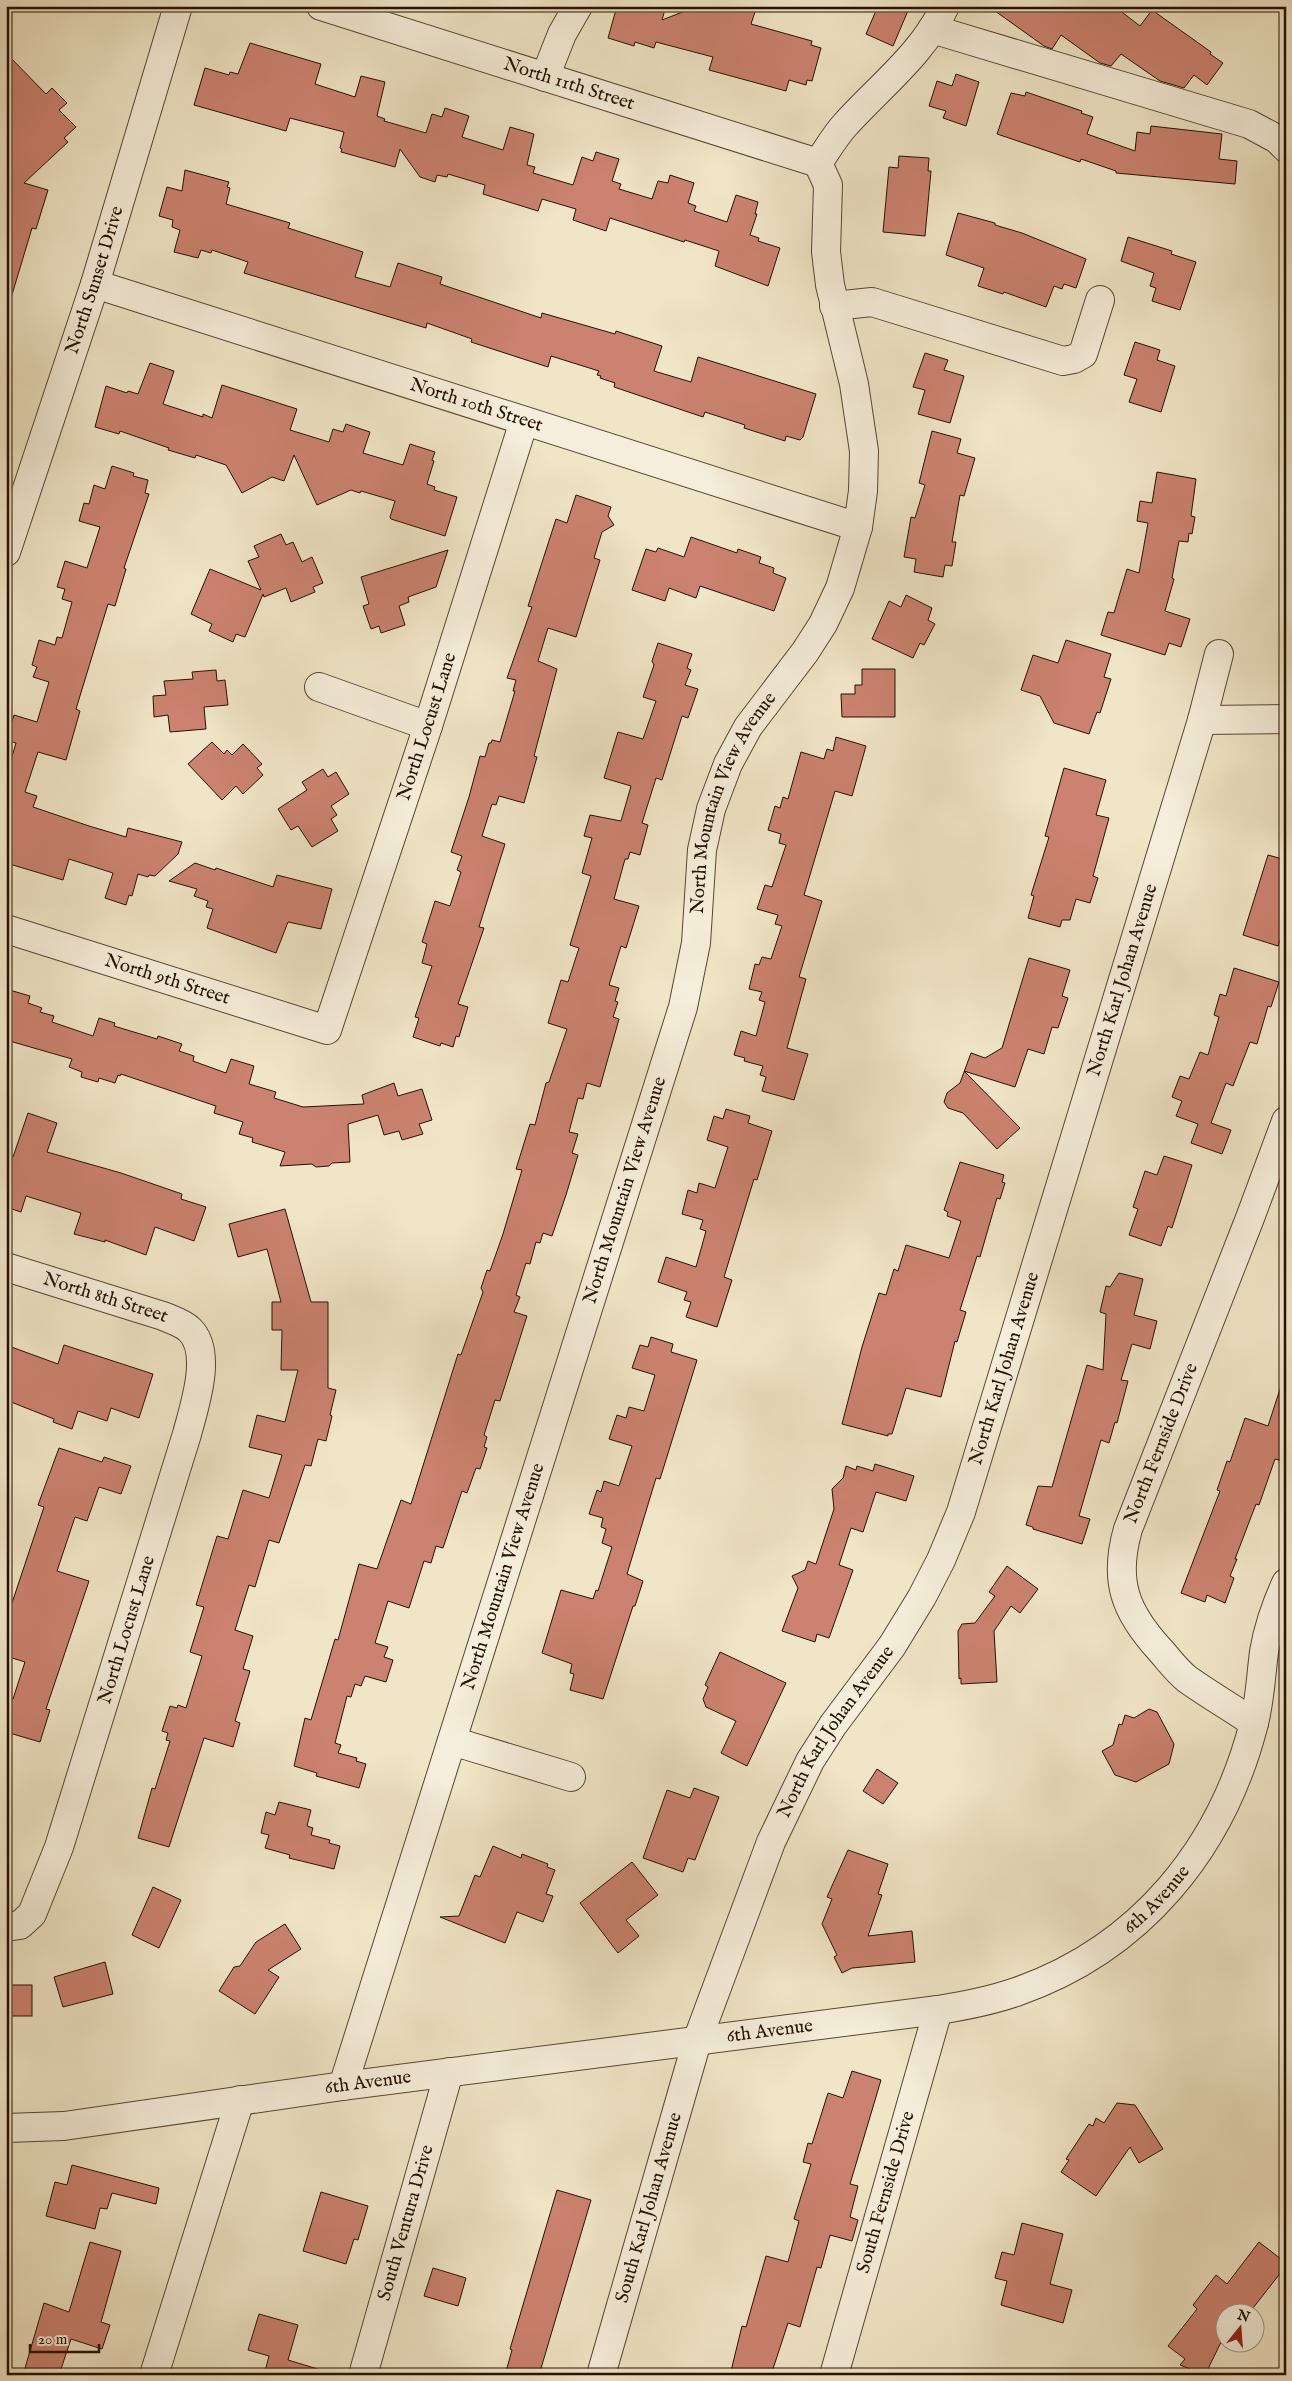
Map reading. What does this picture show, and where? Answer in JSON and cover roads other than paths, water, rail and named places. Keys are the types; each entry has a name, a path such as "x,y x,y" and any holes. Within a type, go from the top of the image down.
{"street":[{"name":"North Sunset Drive","path":"6,552 95,284 178,6"},
{"name":"North 11th Street","path":"321,6 818,163"},
{"path":"545,77 562,34 578,6"},
{"path":"818,163 844,127 938,18 1234,120 1277,139 1286,148"},
{"name":"North Mountain View Avenue","path":"343,2086 683,1007 696,943 702,850 711,809 728,764 748,727 805,652 823,624 840,588 858,527 863,491 864,452 854,384 834,306 826,252 828,185 818,163"},
{"name":"North 10th Street","path":"95,284 858,527"},
{"path":"834,306 872,302 1063,361 1074,359 1083,354 1100,300"},
{"name":"North Locust Lane","path":"327,1030 428,726 524,422"},
{"name":"North Karl Johan Avenue","path":"697,2041 772,1842 791,1798 833,1725 892,1646 922,1597 941,1560 961,1512 1202,720 1218,654"},
{"path":"319,687 428,726"},
{"path":"1202,720 1286,719"},
{"name":"North 9th Street","path":"6,929 327,1030"},
{"name":"North Fernside Drive","path":"1254,1722 1185,1677 1144,1632 1129,1607 1124,1592 1121,1561 1128,1529 1286,1121"},
{"name":"North 8th Street","path":"6,1267 163,1316 184,1325 192,1331 196,1341"},
{"name":"North Locust Lane","path":"6,1927 20,1925 32,1914 46,1882 74,1803 187,1434 201,1368 196,1341"},
{"name":"6th Avenue","path":"6,2128 64,2126 343,2086 938,2010 999,1998 1064,1972 1097,1953 1138,1922 1165,1895 1188,1867 1214,1828 1231,1794 1254,1722 1271,1623 1286,1583"},
{"path":"452,1741 571,1777"},
{"name":"South Fernside Drive","path":"834,2375 938,2010"},
{"name":"South Karl Johan Avenue","path":"601,2375 697,2041"},
{"name":"South Ventura Drive","path":"363,2375 449,2072"},
{"path":"154,2375 240,2100"}]}
